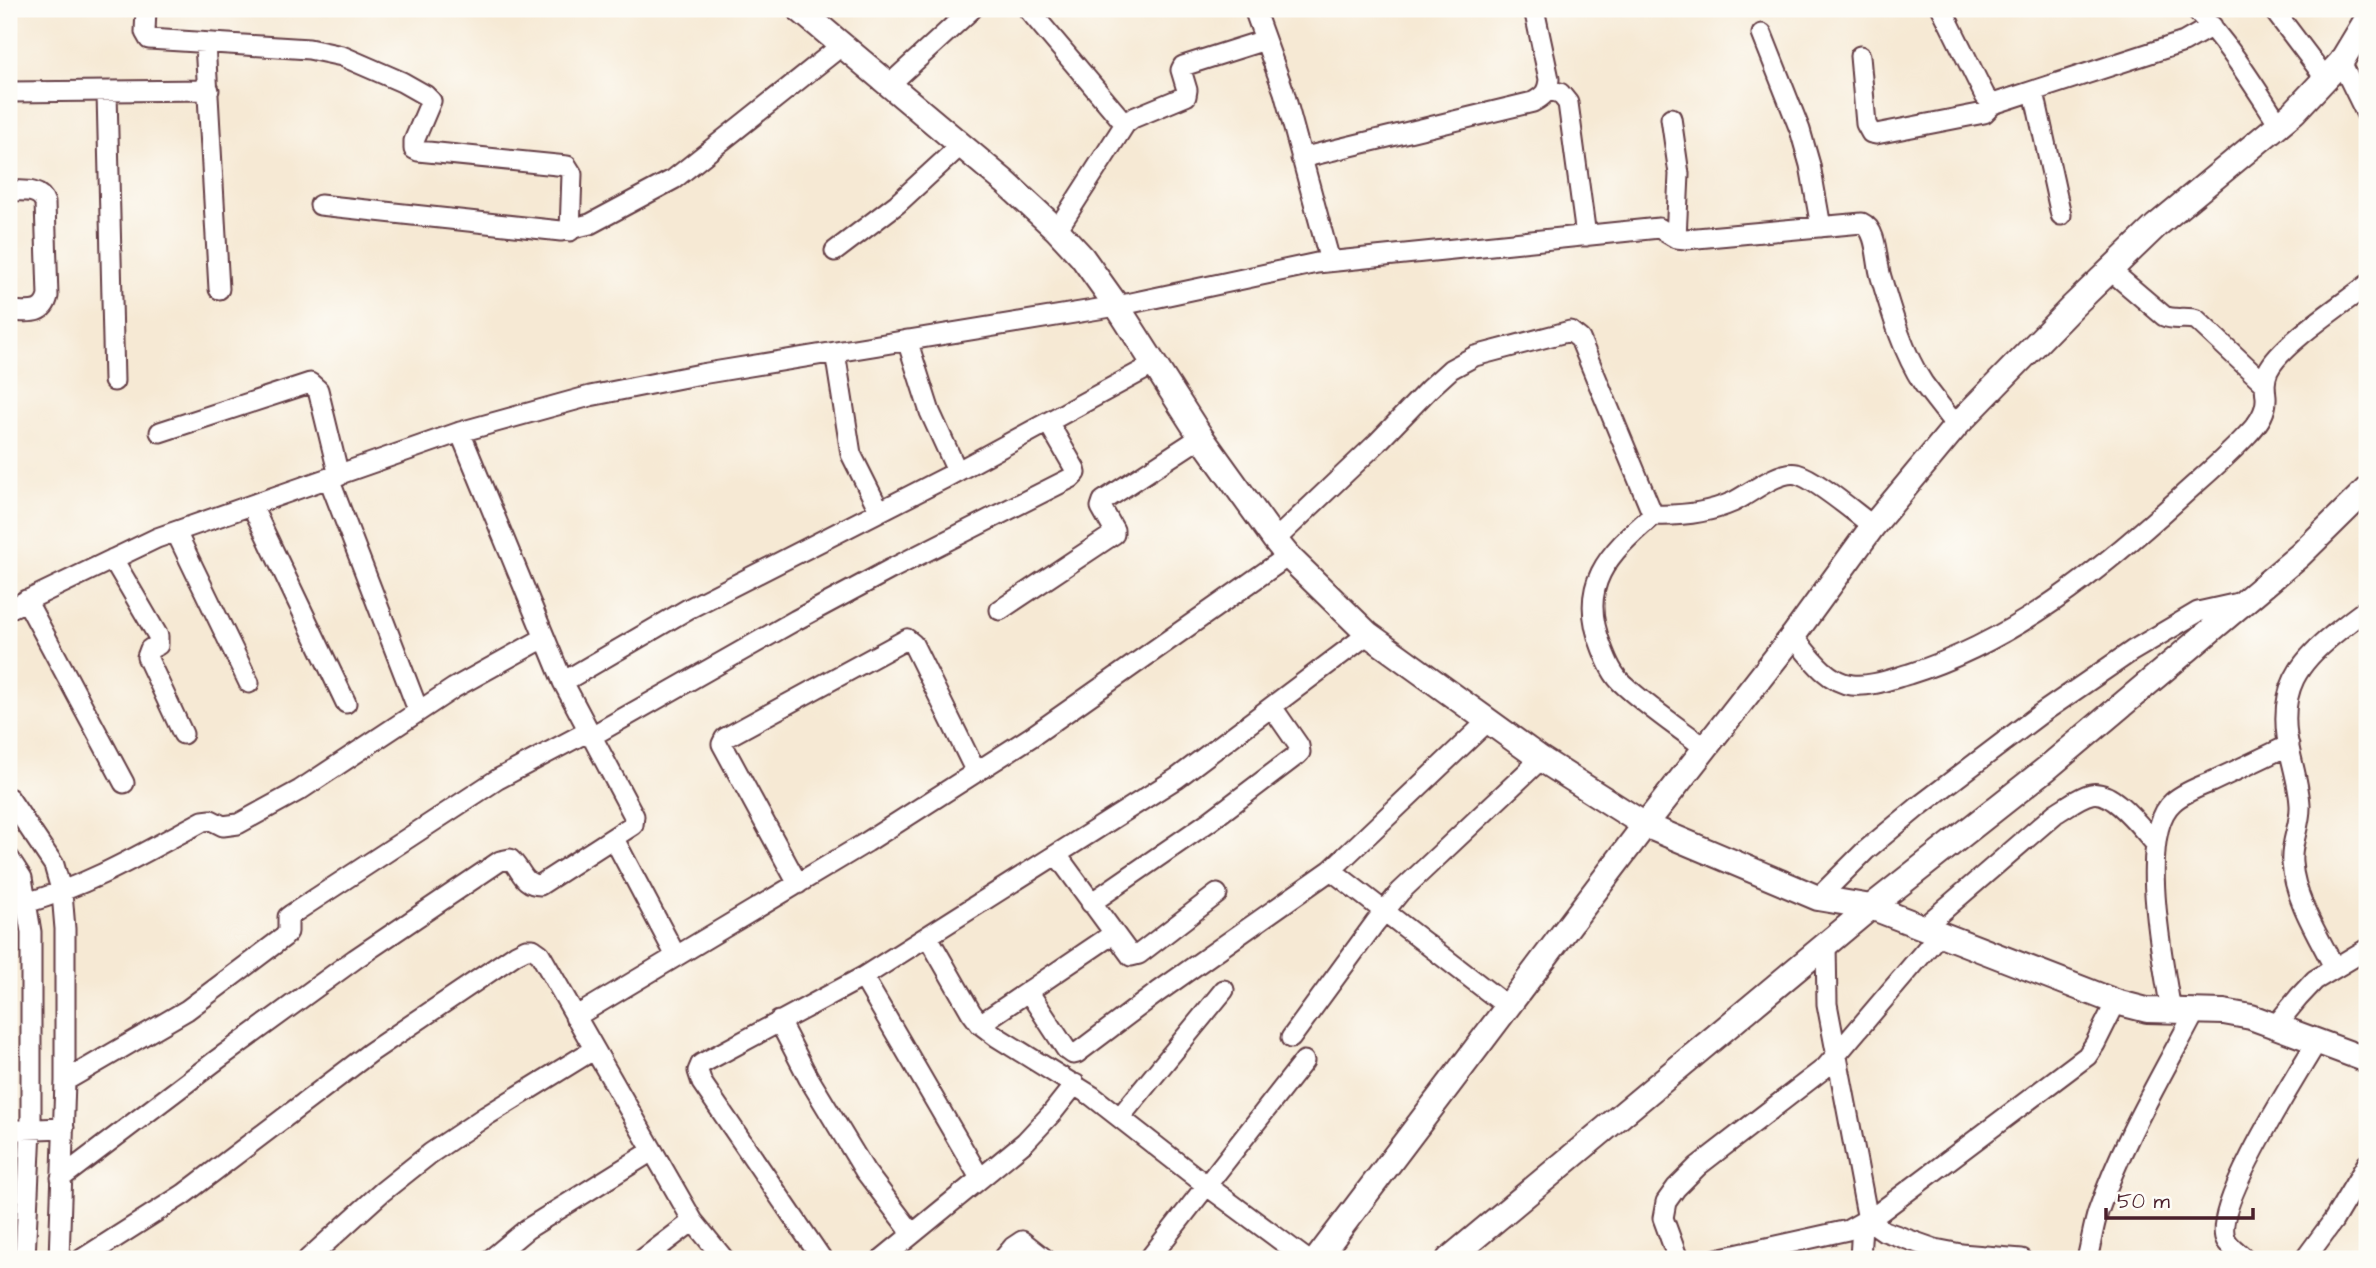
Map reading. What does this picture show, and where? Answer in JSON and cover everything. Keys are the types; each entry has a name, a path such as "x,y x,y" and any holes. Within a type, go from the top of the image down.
{"street":[{"path":"146,9 145,32 149,39 309,49 342,55 381,72 425,95 431,101 415,141 414,149 418,151 567,166 572,174 570,231"},
{"path":"799,9 961,145 1057,230 1082,257 1117,306 1201,437 1282,548 1368,634 1541,759 1644,825 1818,898 1871,906 2116,1002 2147,1010 2224,1012 2276,1025 2367,1060"},
{"path":"890,85 972,9"},
{"path":"1028,9 1125,124"},
{"path":"1254,9 1284,92 1330,261"},
{"path":"1301,158 1533,102 1543,96 1549,90 1549,79 1534,9"},
{"path":"1942,9 1985,96 1993,104"},
{"path":"2195,9 2212,26 2279,124"},
{"path":"2273,9 2333,71 2367,115"},
{"path":"1317,1259 1644,825 1793,636 1872,526 1956,426 2156,226 2279,124 2333,71 2367,19"},
{"path":"1860,56 1867,124 1871,133 1876,134 1984,113 1993,104 2184,42 2212,26"},
{"path":"1762,34 1800,130 1810,165 1821,227"},
{"path":"1057,230 1125,124 1133,118 1186,96 1187,90 1181,70 1183,65 1265,40"},
{"path":"205,43 219,289"},
{"path":"320,205 570,231 624,207 674,179 841,46"},
{"path":"9,92 208,90"},
{"path":"1549,90 1566,97 1568,103 1586,236"},
{"path":"2034,92 2061,215"},
{"path":"107,93 114,381"},
{"path":"1671,118 1679,174 1676,238"},
{"path":"835,251 897,204 961,145"},
{"path":"9,191 27,191 43,196 48,296 44,308 38,312 9,311"},
{"path":"124,783 17,604 176,532 460,432 590,396 701,374 1117,306 1330,261 1659,228 1676,238 1686,239 1862,223 1870,228 1880,275 1896,326 1922,381 1956,426"},
{"path":"2110,270 2164,316 2170,319 2190,317 2197,320 2265,384"},
{"path":"1793,636 1818,667 1836,680 1852,685 1880,683 1940,664 1998,637 2043,609 2136,538 2247,436 2264,411 2265,384 2276,359 2367,285"},
{"path":"575,1017 798,884 1054,721 1282,548 1377,443 1451,369 1475,356 1570,331 1580,339 1653,515"},
{"path":"907,340 923,394 957,471"},
{"path":"835,352 849,447 879,510"},
{"path":"563,682 688,609 957,471 1153,365"},
{"path":"160,432 310,383 318,390 334,477 418,710"},
{"path":"65,1081 187,1010 285,937 288,932 288,917 498,779 588,735 820,607 1071,478 1076,473 1075,469 1048,422"},
{"path":"61,1178 355,959 500,861 510,859 528,884 540,885 630,829 635,821 588,735 563,682 460,432"},
{"path":"1000,610 1114,534 1101,507 1103,501 1201,437"},
{"path":"1705,748 1622,683 1608,663 1598,638 1591,607 1594,587 1608,561 1627,538 1653,515 1685,515 1705,511 1732,502 1788,474 1807,478 1872,526"},
{"path":"1449,1259 1871,906 2046,769 2300,555 2367,489"},
{"path":"252,506 346,703"},
{"path":"176,532 249,683"},
{"path":"113,559 158,636 158,645 150,649 147,657 183,734"},
{"path":"1818,898 1864,851 2039,715 2132,651 2198,612 2243,602"},
{"path":"2334,967 2308,914 2292,864 2292,848 2300,804 2289,746 2286,709 2296,671 2316,649 2367,609"},
{"path":"822,1259 702,1083 698,1071 701,1064 863,977 1177,778 1368,634"},
{"path":"26,903 62,892 107,873 203,821 211,820 229,827 238,824 300,790 360,752 418,710 544,638"},
{"path":"798,884 722,744 724,738 907,639 913,644 976,772"},
{"path":"1091,903 1188,836 1300,752 1299,746 1272,707"},
{"path":"1028,991 1066,1049 1073,1054 1077,1053 1158,992 1331,870 1489,720"},
{"path":"2171,1011 2154,897 2155,843 2161,815 2173,801 2195,789 2289,746"},
{"path":"1291,1038 1400,892 1541,759"},
{"path":"1678,1259 1663,1218 1666,1202 1676,1188 1698,1167 1816,1077 1837,1054 1933,929 2056,813 2093,793 2113,799 2155,843"},
{"path":"9,798 54,865 62,892 65,929 65,1081 60,1259"},
{"path":"614,839 676,956"},
{"path":"1056,855 1128,954 1135,956 1217,894"},
{"path":"9,858 22,878 31,932 17,1129 26,1259"},
{"path":"1331,870 1508,1007"},
{"path":"981,1024 1113,934"},
{"path":"928,937 971,1012 981,1024 997,1037 1075,1084 1306,1259"},
{"path":"1826,944 1827,1004 1865,1222 1860,1259"},
{"path":"82,1259 184,1194 371,1052 526,949 533,949 540,954 693,1221 724,1259"},
{"path":"2276,1025 2315,980 2367,949"},
{"path":"863,977 980,1178"},
{"path":"1120,1117 1224,990"},
{"path":"1717,1259 1795,1251 1865,1222 2087,1056 2116,1002"},
{"path":"2087,1259 2098,1213 2133,1131 2195,1012"},
{"path":"779,1021 808,1077 864,1171 912,1233"},
{"path":"2245,1259 2226,1240 2224,1230 2238,1182 2318,1040"},
{"path":"308,1259 382,1192 431,1153 593,1050"},
{"path":"1149,1259 1304,1061"},
{"path":"883,1259 1025,1142 1075,1084"},
{"path":"17,1129 64,1128"},
{"path":"491,1259 527,1229 652,1151"},
{"path":"2305,1259 2333,1221 2367,1164"},
{"path":"643,1259 693,1221"},
{"path":"1865,1222 1935,1249 2022,1259"},
{"path":"1003,1259 1022,1241 1045,1259"}]}
